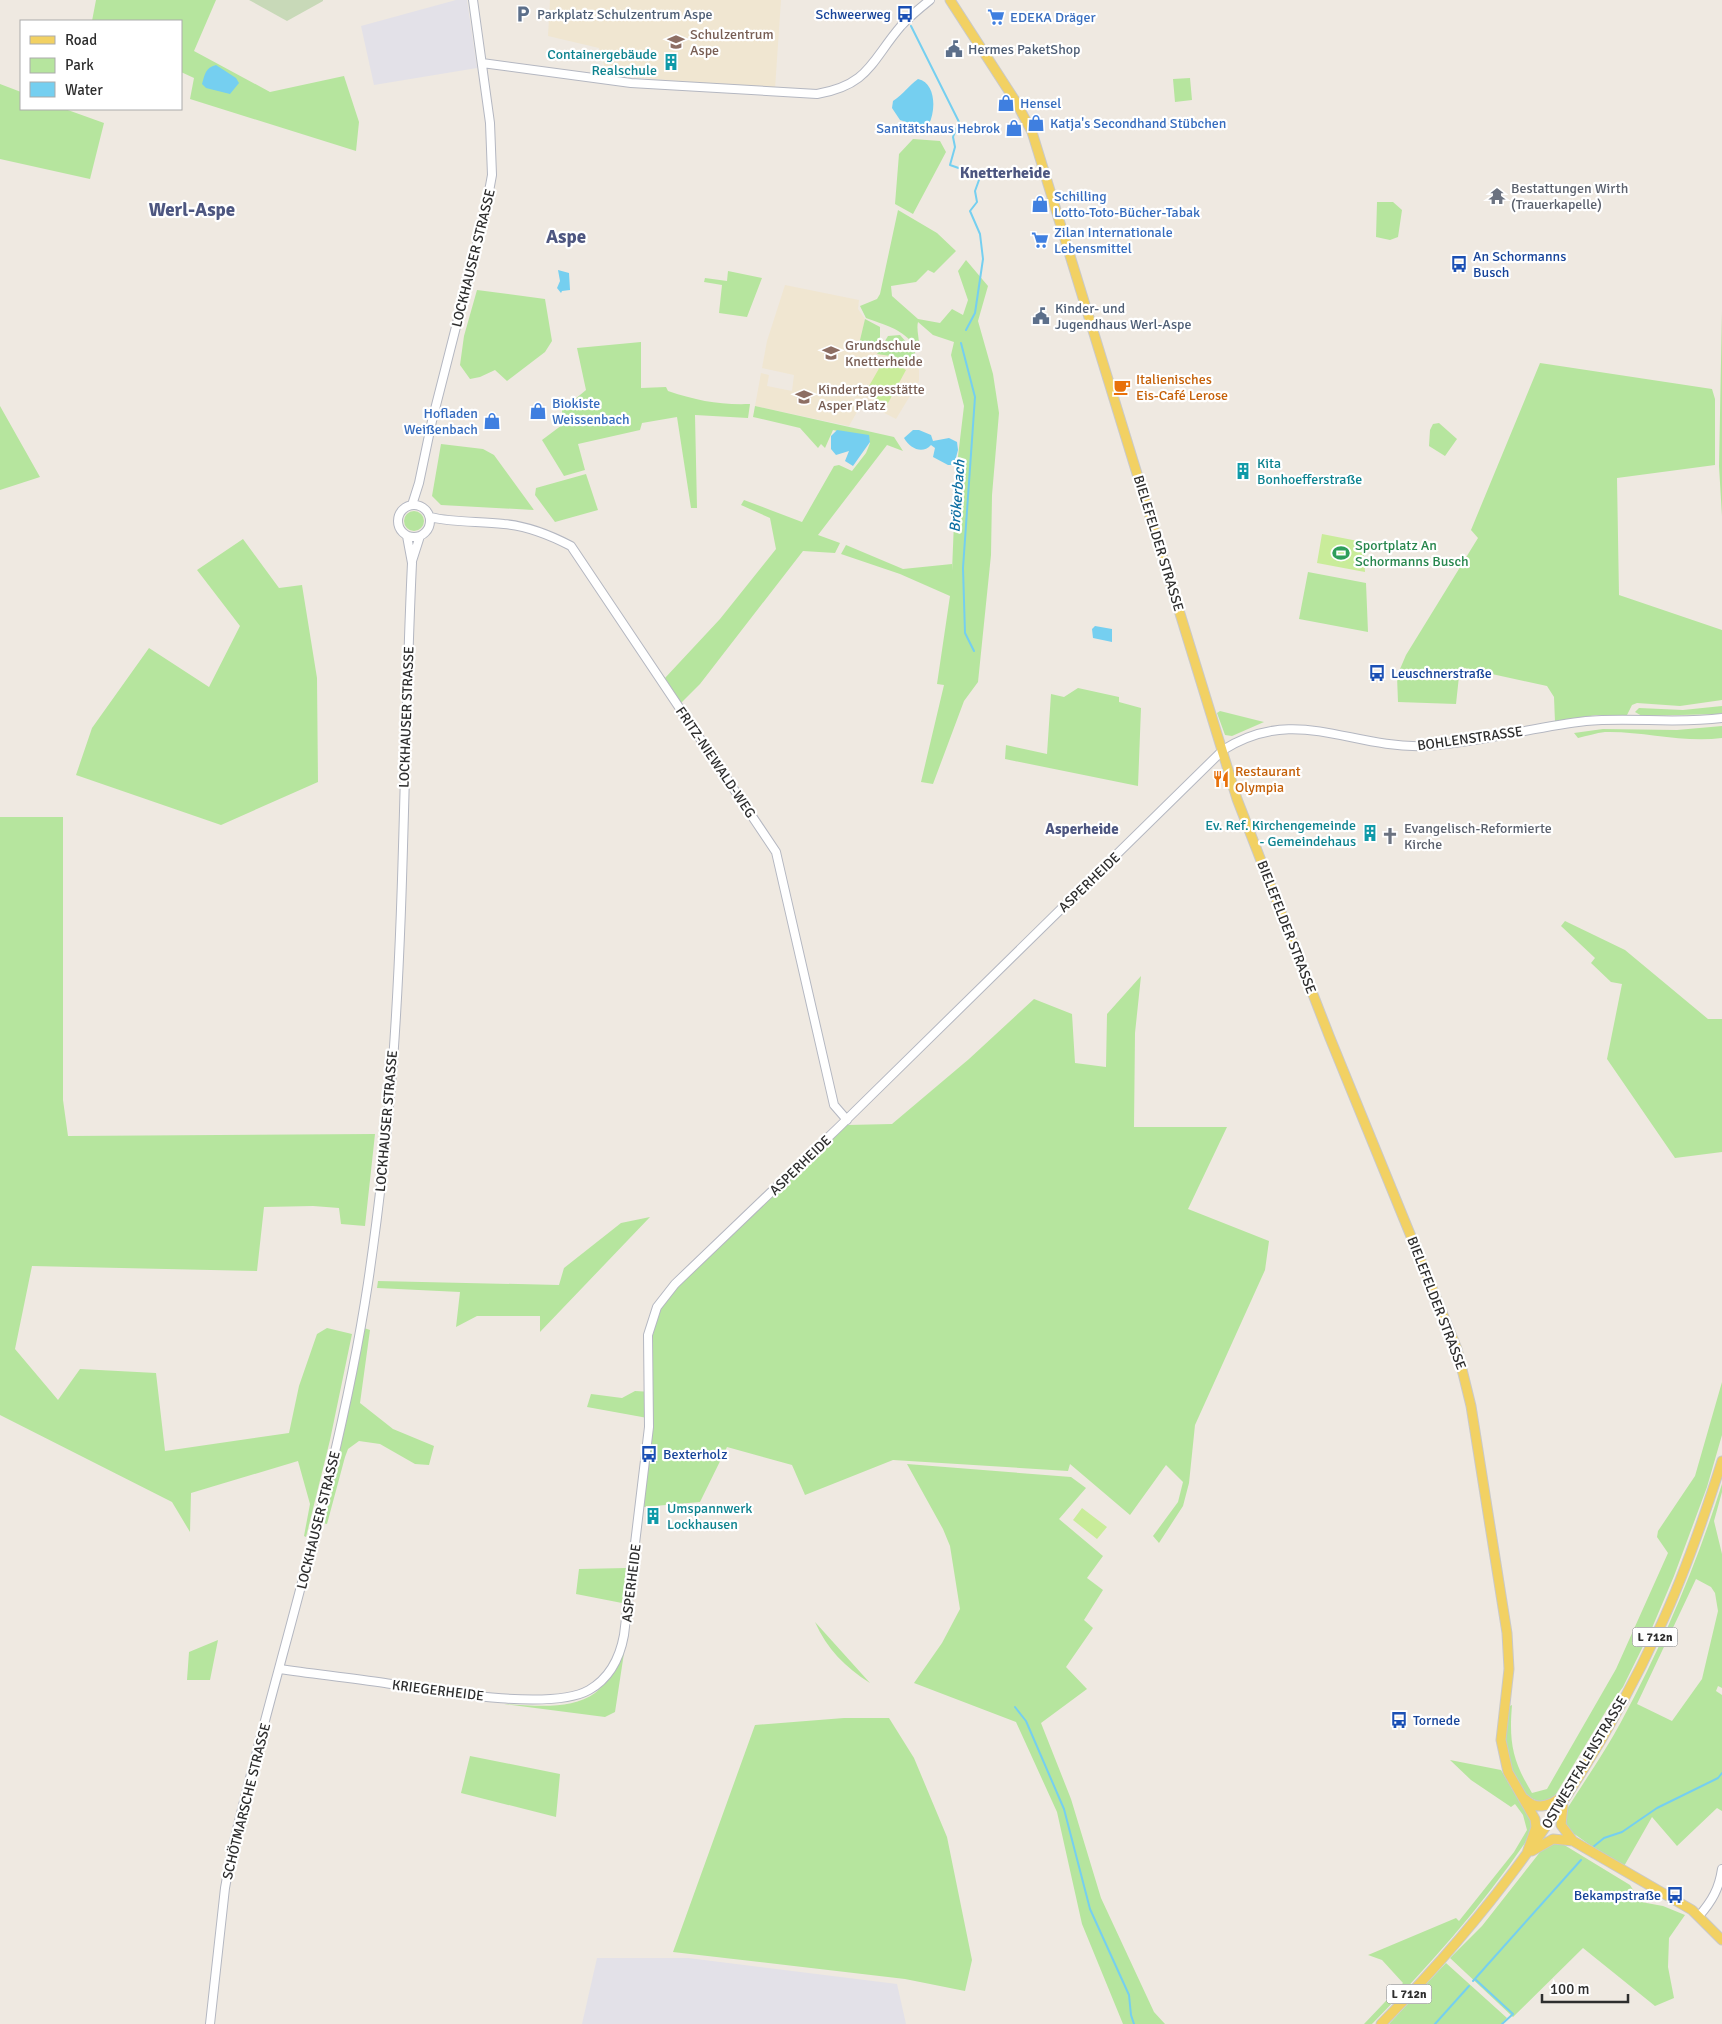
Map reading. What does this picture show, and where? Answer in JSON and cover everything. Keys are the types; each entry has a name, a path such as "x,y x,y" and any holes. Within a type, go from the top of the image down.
{"main road":[{"name":"BIELEFELDER STRASSE","path":"950,0 1016,102 1032,132 1237,799 1270,886 1457,1349 1471,1406 1507,1633 1509,1669 1501,1740 1504,1760 1518,1792 1535,1819 1536,1827 1527,1854"},
{"name":"OSTWESTFALENSTRASSE","path":"1380,2024 1437,1964 1527,1854 1568,1792 1624,1697 1661,1626 1689,1558 1722,1461"},
{"path":"1518,1792 1529,1802 1539,1806 1556,1801 1568,1792"},
{"path":"1568,1792 1560,1820 1562,1829 1573,1841 1633,1878 1673,1898 1699,1916 1722,1940"},
{"path":"1527,1854 1547,1840 1573,1841"}],"street":[{"name":"LOCKHAUSER STRASSE","path":"412,505 420,483 432,421 489,198 492,174 492,140 473,0"},
{"path":"482,63 631,83 817,94 845,86 863,75 878,59 901,26 930,0"},
{"name":"LOCKHAUSER STRASSE","path":"420,483 422,506"},
{"path":"412,505 422,506 430,516 430,527 420,536 407,536 400,528 398,518 403,509 412,505"},
{"name":"FRITZ-NIEWALD-WEG","path":"430,516 448,522 506,524 547,534 571,546 776,852 834,1105 847,1120"},
{"name":"FRITZ-NIEWALD-WEG","path":"430,527 448,522"},
{"name":"LOCKHAUSER STRASSE","path":"279,1669 337,1442 367,1285 377,1215 391,1087 397,987 412,563 407,536"},
{"name":"LOCKHAUSER STRASSE","path":"412,563 420,536"},
{"name":"BOHLENSTRASSE","path":"1223,750 1260,732 1281,728 1308,730 1391,744 1426,746 1587,721 1676,721 1722,718"},
{"name":"ASPERHEIDE","path":"595,1686 603,1680 614,1664 624,1635 648,1427 647,1345 650,1327 658,1307 676,1284 847,1120 1223,750"},
{"name":"KRIEGERHEIDE","path":"279,1669 471,1695 524,1699 565,1698 582,1693 595,1686"},
{"name":"SCHÖTMARSCHE STRASSE","path":"210,2024 225,1888 232,1850 279,1669"},
{"path":"1699,1916 1712,1901 1719,1888 1722,1869"}],"shaded area":[{"path":"456,0 467,0 477,68 374,85 361,26"},
{"name":"Schulzentrum Aspe","path":"550,0 781,0 775,89 607,75 599,48 548,36"},
{"name":"Grundschule Knetterheide","path":"785,285 859,300 858,309 865,319 860,340 867,342 868,349 919,356 919,381 896,419 830,385 862,403 849,426 755,406 761,373 769,375 767,386 792,391 794,375 762,368 767,341"},
{"path":"597,1958 688,1958 897,1984 906,2024 582,2024"}],"green space":[{"path":"96,0 216,0 194,51 270,92 344,76 359,122 356,151 190,99 194,78 182,72 182,20 92,20"},
{"path":"249,0 323,0 323,1 287,21"},
{"path":"1190,78 1192,100 1175,102 1173,79"},
{"path":"0,84 20,92 20,110 68,110 104,123 90,179 0,159"},
{"path":"913,139 940,141 946,152 913,214 895,204 899,154"},
{"path":"1377,202 1393,202 1402,210 1398,237 1390,240 1376,237"},
{"path":"898,210 937,233 956,251 934,273 928,270 916,282 891,286 892,296 918,319 940,323 952,309 963,315 968,300 958,271 966,260 988,286 978,321 993,374 999,413 992,495 991,555 978,682 964,701 933,784 921,782 944,685 937,684 950,596 900,574 841,554 846,545 903,569 952,564 952,571 956,473 964,406 951,355 954,342 933,335 918,322 919,349 906,336 895,329 866,318 860,306 877,299 880,294"},
{"path":"728,271 762,278 747,317 719,313 722,285 704,282 705,278 727,281"},
{"path":"477,290 545,299 552,341 545,352 507,381 495,370 480,377 470,379 460,365 464,336"},
{"path":"1722,311 1722,516 1719,466"},
{"path":"865,319 880,327 880,338 868,349 867,343 860,340"},
{"path":"900,335 915,352 910,367 897,357 877,354 888,336"},
{"path":"641,342 641,388 666,387 668,391 699,400 728,404 750,404 748,418 695,415 697,508 691,508 677,417 642,423 640,430 578,444 585,470 564,476 542,440 562,425 562,410 586,390 577,348"},
{"path":"885,358 906,370 887,405 865,393"},
{"path":"1540,363 1712,389 1715,399 1715,465 1617,478 1619,595 1722,630 1722,700 1680,706 1637,703 1632,705 1627,715 1596,715 1555,722 1554,697 1547,686 1460,667 1456,704 1398,702 1397,676 1406,655 1478,538 1471,530"},
{"path":"0,406 40,477 0,490"},
{"path":"755,406 894,437 903,451 887,445 818,535 840,543 835,553 803,551 700,684 681,703 665,678 720,619 776,549 770,518 741,505 744,500 802,522 834,466 839,465 852,471 866,453 870,443 869,438 833,430 825,448 821,444 818,448 800,428 753,417"},
{"path":"1439,423 1457,439 1445,456 1429,446 1430,430 1433,424"},
{"path":"441,444 483,449 494,455 534,510 441,505 432,496"},
{"path":"586,474 598,510 555,522 535,495 536,488"},
{"path":"414,511 421,514 424,521 421,528 414,531 407,528 404,521 407,514"},
{"name":"Sportplatz An Schormanns Busch","path":"1322,534 1363,542 1365,572 1317,563"},
{"path":"243,539 279,588 302,585 317,678 318,782 221,825 76,775 92,728 149,648 209,687 240,626 197,570"},
{"path":"1308,572 1366,583 1368,632 1299,619"},
{"path":"1078,688 1119,697 1119,702 1141,708 1138,786 1005,759 1006,745 1047,754 1051,694 1064,697"},
{"path":"1722,706 1722,713 1718,714 1642,716 1635,712 1639,708 1683,710"},
{"path":"1220,711 1264,722 1232,736 1225,735 1217,713"},
{"path":"1722,726 1722,738 1707,739 1620,732 1605,732 1578,738 1574,733 1603,729 1677,730"},
{"path":"0,817 63,817 63,1100 68,1136 375,1134 365,1226 341,1224 339,1208 313,1206 264,1207 257,1271 32,1266 15,1349 58,1400 80,1369 156,1373 165,1451 289,1433 299,1386 317,1334 327,1328 352,1334 330,1440 306,1537 304,1536 310,1504 298,1461 191,1493 190,1532 172,1502 0,1415"},
{"path":"1565,921 1625,950 1708,1019 1722,1019 1722,1152 1675,1158 1607,1059 1622,984 1611,982 1591,963 1595,958 1561,926"},
{"path":"1141,976 1135,1033 1134,1127 1227,1127 1188,1209 1269,1241 1265,1270 1195,1425 1189,1483 1183,1506 1159,1543 1153,1536 1178,1502 1183,1482 1166,1465 1130,1515 1070,1464 1068,1471 893,1460 805,1495 792,1465 727,1447 700,1502 643,1507 653,1419 587,1407 591,1394 622,1398 635,1391 652,1392 651,1353 654,1328 663,1304 671,1293 847,1125 892,1124 969,1059 1034,999 1072,1014 1075,1063 1106,1067 1107,1014"},
{"path":"650,1217 540,1332 540,1316 477,1316 456,1327 460,1292 377,1288 378,1281 559,1285 564,1268 621,1223"},
{"path":"364,1328 370,1330 360,1403 393,1429 434,1446 429,1465 415,1464 380,1444 359,1441 348,1449 327,1524 322,1523 344,1432"},
{"path":"1722,1382 1722,1435 1707,1487 1674,1576 1652,1628 1623,1687 1609,1706 1556,1794 1546,1801 1536,1801 1523,1792 1515,1782 1510,1771 1506,1745 1508,1707 1512,1705 1511,1730 1513,1750 1520,1771 1532,1793 1547,1789 1616,1669 1668,1553 1657,1537 1658,1531 1695,1476"},
{"path":"907,1464 1071,1477 1086,1488 1059,1519 1103,1556 1087,1578 1103,1590 1084,1620 1093,1628 1066,1667 1087,1689 1041,1723 1071,1799 1101,1898 1154,2012 1165,2024 1123,2024 1082,1924 1057,1812 1016,1722 914,1683 942,1643 960,1609 950,1546 943,1529"},
{"path":"1722,1484 1722,1492 1714,1521 1722,1554 1722,1688 1718,1686 1716,1691 1722,1695 1722,1811 1717,1808 1677,1846 1652,1817 1623,1868 1570,1831 1566,1823 1566,1812 1615,1733 1636,1693 1677,1605","holes":["1696,1579 1711,1587 1715,1593 1718,1611 1702,1679 1672,1721 1637,1704"]},
{"path":"1082,1508 1107,1527 1097,1539 1073,1520"},
{"path":"626,1568 622,1603 576,1594 579,1569"},
{"path":"815,1622 870,1683 838,1657 825,1641"},
{"path":"218,1640 210,1680 187,1680 189,1652"},
{"path":"624,1653 615,1712 605,1717 504,1704 551,1706 585,1699 603,1685"},
{"path":"844,1718 889,1718 914,1758 947,1837 972,1960 965,1991 905,1979 673,1952 755,1725"},
{"path":"470,1756 560,1774 556,1817 461,1793"},
{"path":"1450,1760 1501,1770 1532,1823 1529,1837 1494,1886 1435,1957 1372,2024 1364,2024 1403,1983 1382,1960 1368,1955 1456,1918 1459,1921 1514,1852 1527,1830 1523,1815 1515,1804 1511,1807 1471,1780"},
{"path":"1550,1843 1561,1843 1630,1885 1641,1902 1663,1906 1685,1915 1669,1938 1668,1967 1674,1998 1655,2006 1583,1948 1513,2017 1450,1958 1482,1926 1544,1847"},
{"path":"1446,1963 1507,2018 1501,2024 1389,2024"}],"water":[{"path":"216,65 236,78 239,83 230,94 206,88 202,84 205,74 212,66"},
{"path":"918,79 928,86 933,98 933,112 929,124 921,127 900,120 892,108 893,101"},
{"path":"558,270 569,273 570,290 562,291 561,293 557,288 560,281"},
{"path":"837,430 869,435 870,442 853,466 845,461 849,451 836,455 831,449 831,436"},
{"path":"913,430 919,430 931,435 933,441 949,438 957,442 958,450 954,465 948,465 933,457 935,448 931,445 924,450 920,450 909,445 904,438"},
{"path":"1095,626 1112,629 1112,642 1093,638 1092,629"}],"waterway":[{"name":"Brökerbach","path":"911,26 959,122 953,137 955,147 950,165 970,172 979,180 975,191 977,202 970,211 980,234 983,259 975,313 966,330"},
{"name":"Brökerbach","path":"961,343 975,397 963,568 965,633 974,651"},
{"path":"1015,1707 1026,1721 1064,1809 1090,1909 1129,1995 1134,2024"},
{"path":"1593,1847 1604,1838 1622,1832 1657,1808 1718,1778 1722,1773"},
{"path":"1473,1981 1581,1860"},
{"path":"1475,1979 1513,2014 1502,2024"},
{"path":"1435,2024 1469,1986"}],"place":[{"name":"Parkplatz Schulzentrum Aspe","path":"523,14"},
{"name":"Schweerweg","path":"905,14"},
{"name":"EDEKA Dräger","path":"996,17"},
{"name":"Schulzentrum Aspe","path":"676,42"},
{"name":"Hermes PaketShop","path":"954,49"},
{"name":"Containergebäude Realschule","path":"671,62"},
{"name":"Hensel","path":"1006,103"},
{"name":"Katja's Secondhand Stübchen","path":"1036,123"},
{"name":"Sanitätshaus Hebrok","path":"1014,128"},
{"name":"Bestattungen Wirth (Trauerkapelle)","path":"1497,196"},
{"name":"Schilling Lotto-Toto-Bücher-Tabak","path":"1040,204"},
{"name":"Zilan Internationale Lebensmittel","path":"1040,240"},
{"name":"An Schormanns Busch","path":"1459,264"},
{"name":"Kinder- und Jugendhaus Werl-Aspe","path":"1041,316"},
{"name":"Grundschule Knetterheide","path":"831,353"},
{"name":"Italienisches Eis-Café Lerose","path":"1122,387"},
{"name":"Kindertagesstätte Asper Platz","path":"804,397"},
{"name":"Biokiste Weissenbach","path":"538,411"},
{"name":"Hofladen Weißenbach","path":"492,421"},
{"name":"Kita Bonhoefferstraße","path":"1243,471"},
{"name":"Sportplatz An Schormanns Busch","path":"1341,553"},
{"name":"Leuschnerstraße","path":"1377,673"},
{"name":"Restaurant Olympia","path":"1221,779"},
{"name":"Ev. Ref. Kirchengemeinde - Gemeindehaus","path":"1370,833"},
{"name":"Evangelisch-Reformierte Kirche","path":"1390,836"},
{"name":"Bexterholz","path":"649,1454"},
{"name":"Umspannwerk Lockhausen","path":"653,1516"},
{"name":"Tornede","path":"1399,1720"},
{"name":"Bekampstraße","path":"1675,1895"}],"district":[{"name":"Knetterheide","path":"1005,172"},
{"name":"Werl-Aspe","path":"192,209"},
{"name":"Aspe","path":"566,236"},
{"name":"Asperheide","path":"1082,829"}]}
